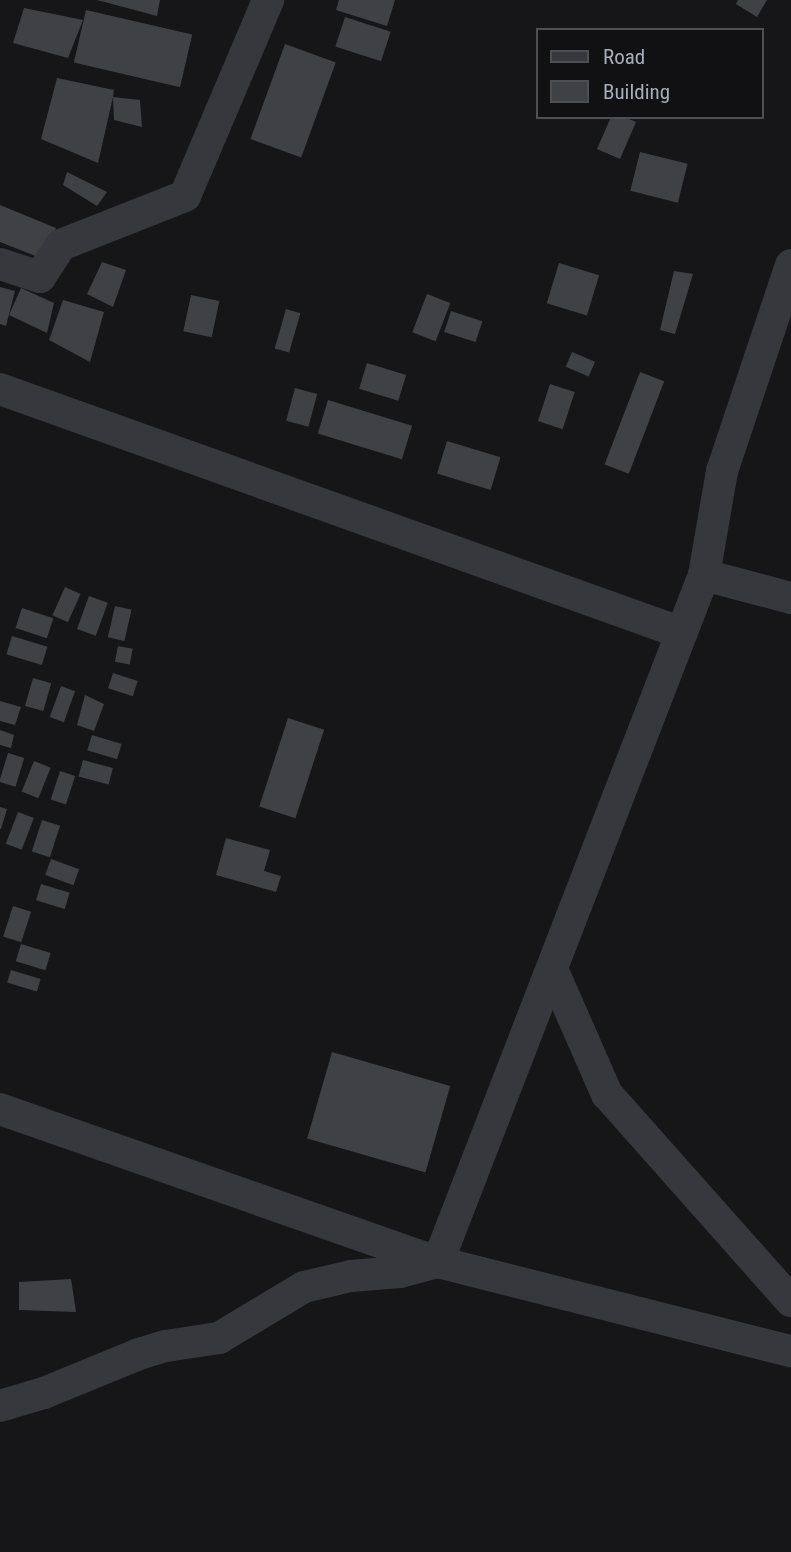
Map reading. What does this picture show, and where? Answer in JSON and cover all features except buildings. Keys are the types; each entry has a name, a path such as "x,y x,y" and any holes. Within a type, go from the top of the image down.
{"street":[{"path":"0,264 40,277 61,245 185,196 268,0"},
{"path":"438,1262 704,575 722,471 791,265"},
{"path":"0,389 681,633"},
{"path":"704,575 791,598"},
{"path":"552,968 607,1094 791,1301"},
{"path":"0,1109 438,1262 791,1351"},
{"path":"0,1406 44,1392 139,1354 166,1346 219,1338 304,1287 351,1276 400,1272 438,1262"}]}
